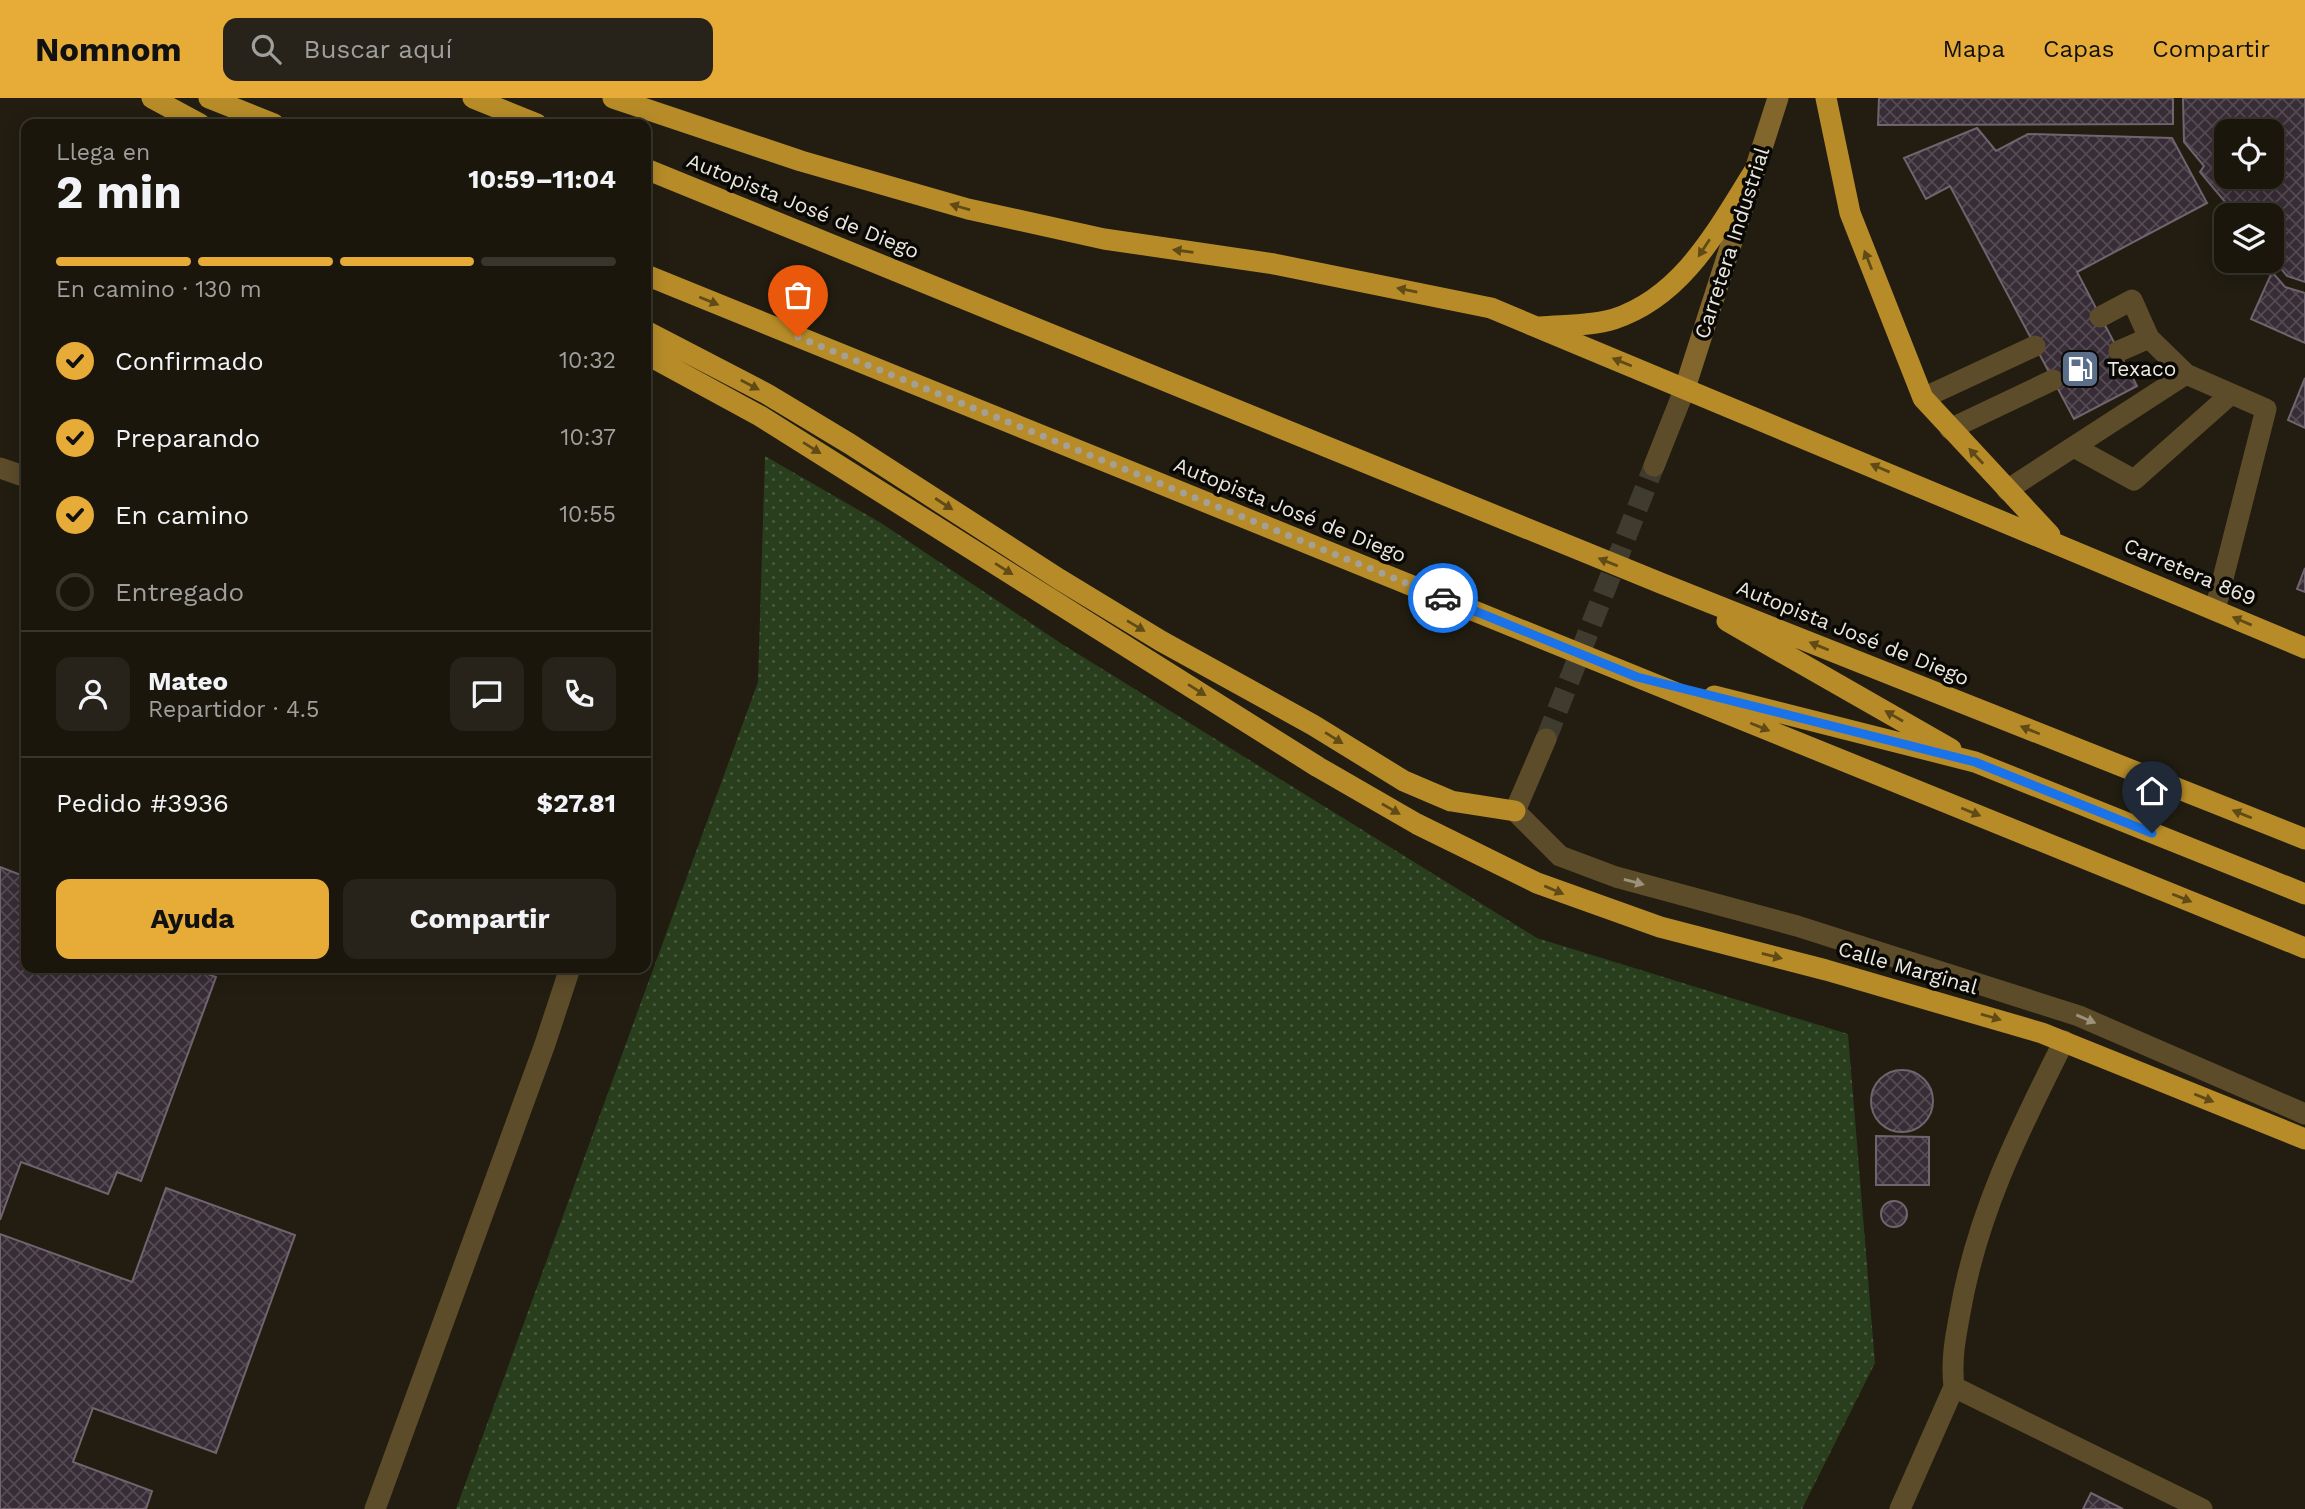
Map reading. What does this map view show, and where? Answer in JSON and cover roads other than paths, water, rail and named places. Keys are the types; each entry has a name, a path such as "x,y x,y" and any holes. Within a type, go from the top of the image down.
{"highway":[{"path":"152,98 191,119"},
{"path":"209,98 262,119"},
{"path":"473,98 525,119"},
{"name":"Carretera 869","path":"613,98 801,161 968,209 1104,239 1274,264 1490,308 2305,648"},
{"path":"1826,98 1850,213 1923,398 2056,542"},
{"path":"1538,327 1614,319 1664,294 1698,257 1755,170"},
{"name":"Autopista José de Diego","path":"651,171 1663,584 2305,839"},
{"name":"Autopista José de Diego","path":"651,277 2305,948"},
{"path":"651,334 779,401 1082,593 1313,725 1404,781 1451,801 1515,811"},
{"name":"Calle Marginal","path":"651,357 760,415 1318,766 1417,824 1493,861 1576,899 1617,914 1826,970 2064,1041 2305,1139"},
{"path":"1663,584 1975,762"},
{"path":"1637,677 1975,762 2305,894"}],"street":[{"name":"Carretera Industrial","path":"1685,388 1778,98"},
{"path":"2100,317 2132,300 2148,338 2186,374 2266,409 2215,610"},
{"path":"2119,351 2148,338"},
{"path":"1923,398 2035,346"},
{"path":"2007,490 2186,374"},
{"path":"1950,429 2053,380"},
{"path":"1654,466 1685,388"},
{"path":"2074,447 2134,480 2231,394"},
{"path":"0,468 21,475"},
{"path":"1515,811 1546,739"},
{"name":"Calle Marginal","path":"1515,811 1560,856 1616,877 1797,926 2079,1016 2305,1114"},
{"path":"374,1509 545,1044 568,973"},
{"path":"1900,1509 1954,1387 1951,1364 1968,1264 2002,1166 2064,1041"},
{"path":"1954,1387 2202,1509"}],"tunnel":[{"path":"1546,739 1654,466"}],"place":[{"name":"Texaco","path":"2080,369"}]}
